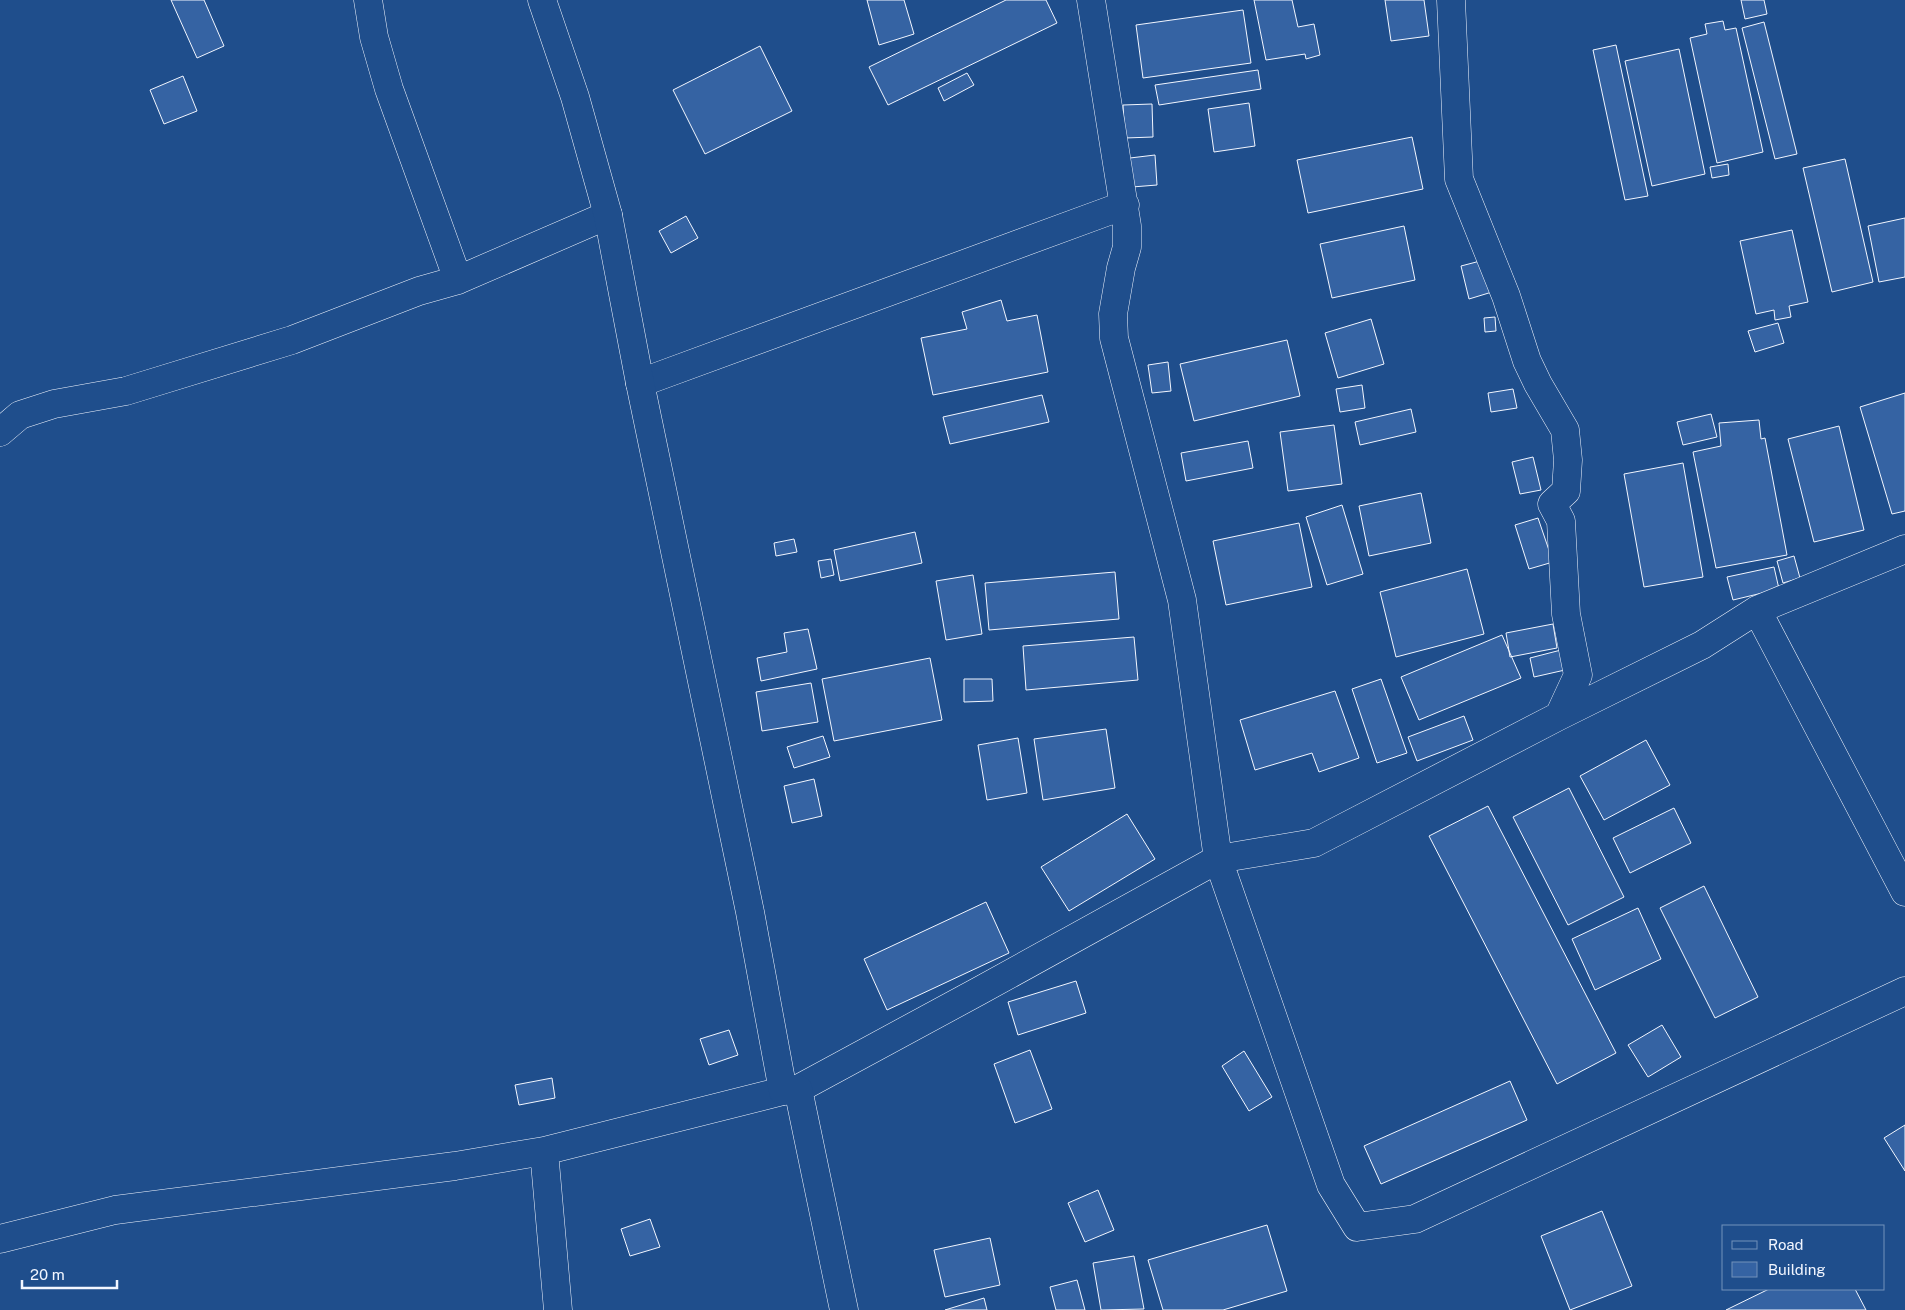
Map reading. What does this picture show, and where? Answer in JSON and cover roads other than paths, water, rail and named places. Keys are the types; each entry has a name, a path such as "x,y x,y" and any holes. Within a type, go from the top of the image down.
{"street":[{"path":"368,0 374,37 389,89 458,280"},
{"path":"542,0 575,97 608,215 640,383 748,903 790,1090 844,1310"},
{"path":"1091,0 1125,205 1127,247 1121,268 1113,314 1114,338 1182,600 1218,859 1331,1185 1357,1227 1415,1219 1905,991"},
{"path":"1451,0 1459,179 1506,296 1527,361 1565,430 1568,460 1566,492 1552,504 1561,521 1566,614 1578,675 1559,716"},
{"path":"640,383 1125,205"},
{"path":"0,432 20,415 54,404 126,391 261,350 419,291 458,280 608,215"},
{"path":"0,1239 115,1210 455,1166 544,1151 790,1090 988,987 1218,859 1314,843 1559,716 1702,645 1758,610 1905,550"},
{"path":"1758,610 1905,892"},
{"path":"544,1151 558,1310"}]}
